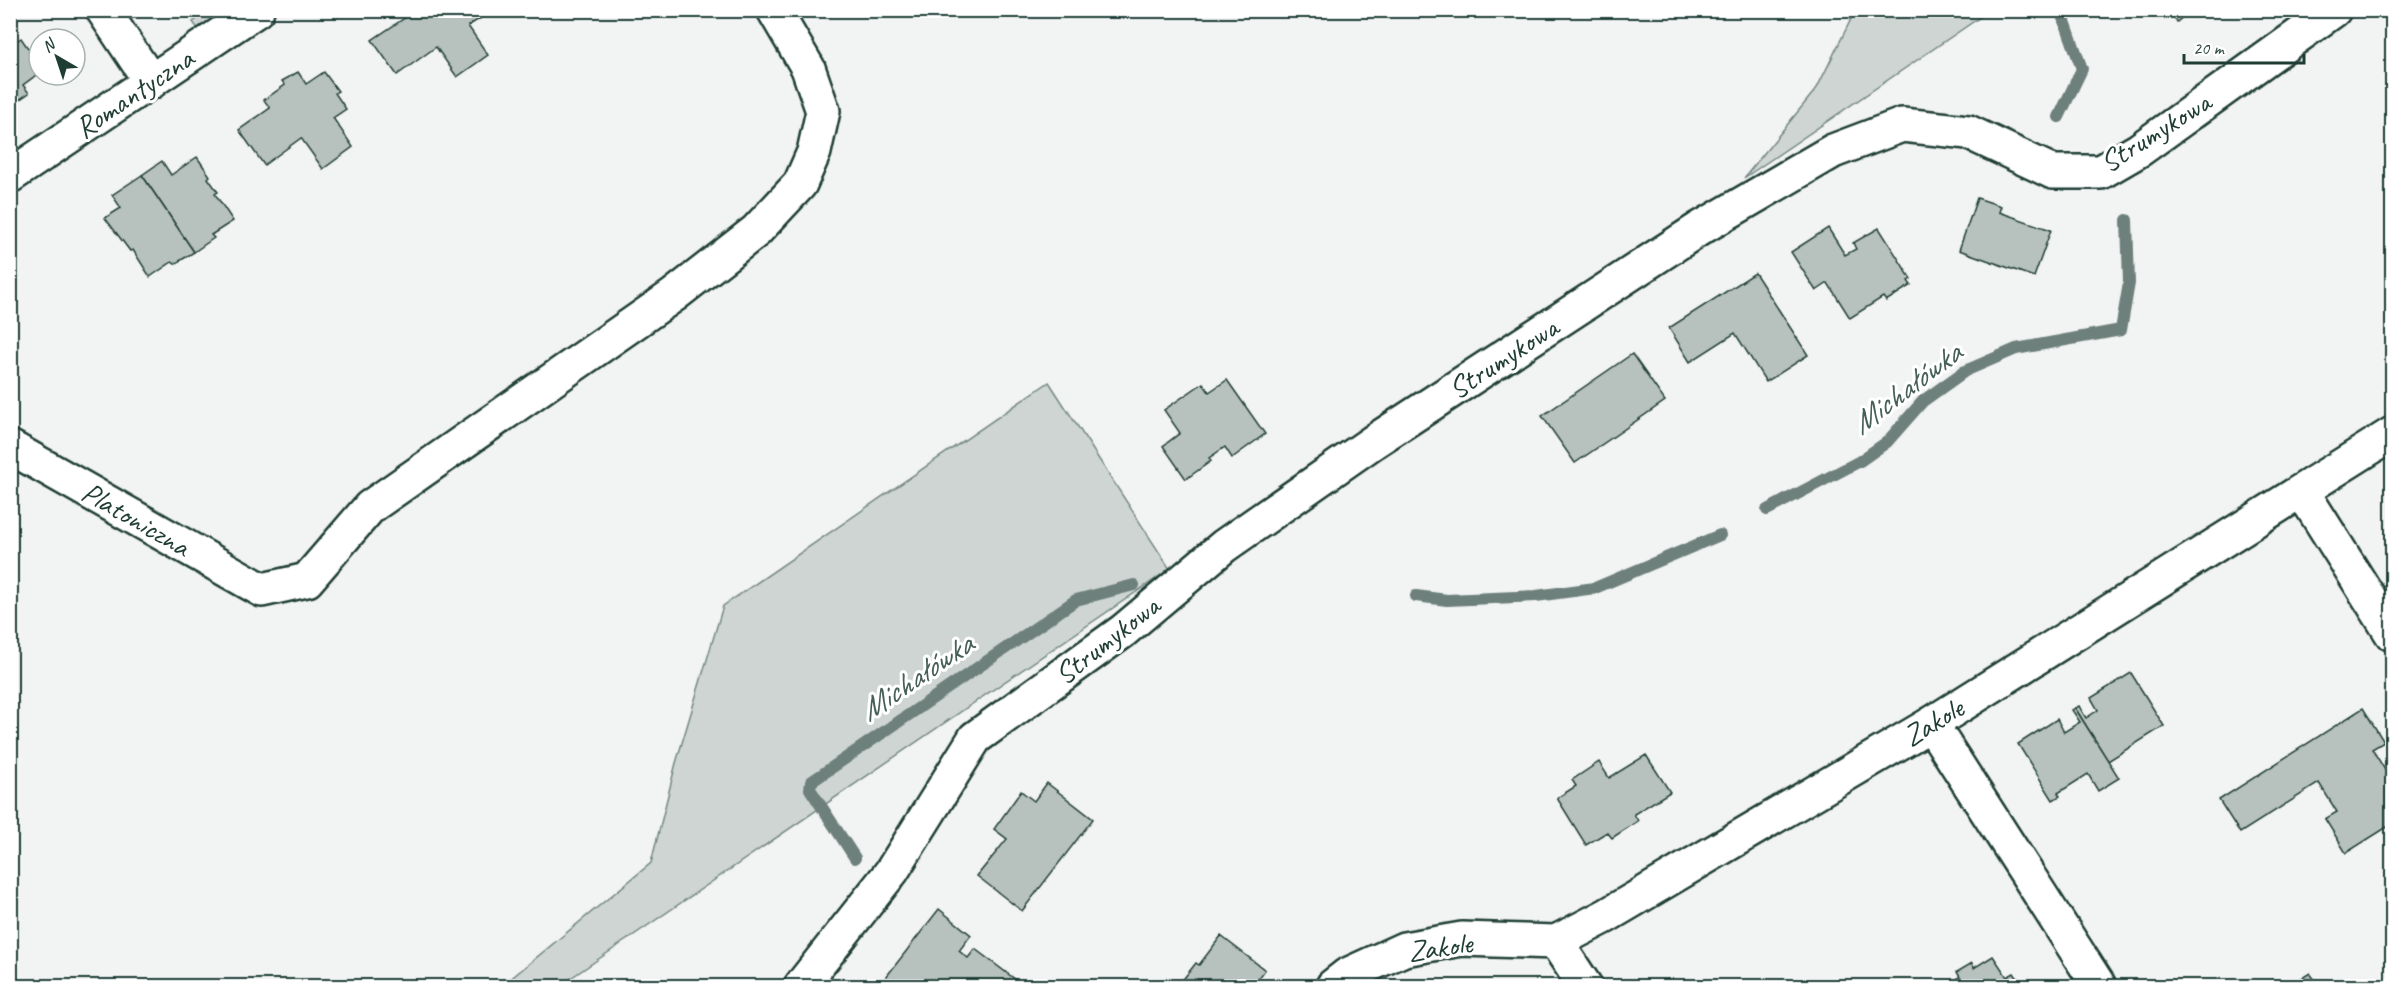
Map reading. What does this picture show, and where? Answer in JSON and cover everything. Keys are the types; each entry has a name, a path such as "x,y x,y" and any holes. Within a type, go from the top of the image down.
{"street":[{"path":"104,10 151,82"},
{"name":"Romantyczna","path":"10,176 257,10"},
{"name":"Platoniczna","path":"10,447 261,590 307,580 370,507 674,295 756,231 800,184 814,153 823,111 808,68 774,10"},
{"name":"Strumykowa","path":"801,987 892,871 975,738 1123,631 1224,546 1373,442 1699,229 1833,151 1902,125 1968,132 2053,172 2101,172 2139,150 2334,10"},
{"name":"Zakole","path":"1333,987 1347,975 1404,949 1461,939 1556,942 1606,916 1931,724 2392,434"},
{"path":"2302,491 2392,634"},
{"path":"1931,724 2099,987"},
{"path":"1556,942 1585,987"}],"shaded area":[{"path":"209,11 231,11 200,32 193,22"},
{"path":"1855,11 1989,11 1744,178 1817,88"},
{"path":"1049,382 1170,569 559,986 502,986 651,863 676,763 723,606"}],"building":[{"path":"401,10 476,10 481,18 468,26 488,55 457,77 436,47 397,75 372,40 406,17"},
{"path":"2168,10 2191,10 2177,22"},
{"path":"10,35 15,42 21,38 27,47 27,82 23,85 29,93 10,106"},
{"path":"298,72 306,84 324,72 338,91 335,93 346,109 333,118 353,147 323,169 301,138 264,165 239,130 270,108 264,100 285,85 282,81"},
{"path":"197,157 218,192 215,194 233,221 211,235 214,238 194,252 142,175 162,161 171,175"},
{"path":"142,175 194,252 175,264 172,262 150,277 133,250 130,251 105,218 121,208 112,195"},
{"path":"1977,198 2001,206 1999,212 2051,230 2034,277 1959,250"},
{"path":"1828,228 1845,255 1856,249 1853,243 1879,228 1911,279 1908,281 1911,285 1886,301 1883,297 1850,318 1828,283 1816,291 1791,252"},
{"path":"1755,273 1808,355 1766,382 1735,333 1690,362 1669,328"},
{"path":"1632,354 1665,401 1575,463 1542,416"},
{"path":"1227,380 1265,434 1232,458 1225,447 1209,458 1211,461 1186,479 1163,446 1180,433 1164,410 1203,383 1209,392"},
{"path":"2131,673 2164,726 2108,761 2075,708 2079,706 2086,718 2098,710 2091,698"},
{"path":"2075,708 2119,778 2098,791 2088,774 2058,793 2060,796 2053,800 2018,744 2057,719 2064,732 2080,722 2072,710"},
{"path":"2363,708 2384,742 2372,749 2390,778 2392,777 2392,824 2346,853 2325,819 2337,812 2319,783 2240,833 2219,800"},
{"path":"1646,755 1670,792 1634,814 1638,821 1612,838 1607,832 1586,845 1557,798 1576,786 1572,780 1599,762 1609,778"},
{"path":"1047,783 1093,819 1022,911 977,876 1007,839 994,829 1021,791 1034,801"},
{"path":"939,909 971,935 959,951 968,958 975,949 1024,986 939,986 934,983 931,986 879,986"},
{"path":"1221,936 1265,970 1253,986 1186,986 1181,982 1196,963 1199,965"},
{"path":"1993,956 2007,977 2014,973 2023,986 1945,986 1960,977 1957,972 1972,963 1974,968"},
{"path":"2310,973 2319,986 2289,986"}],"waterway":[{"name":"Michałówka","path":"2059,117 2082,69 2061,10"},
{"name":"Michałówka","path":"1767,510 1860,461 1887,442 1923,401 1965,371 2016,349 2121,330 2129,283 2127,220"},
{"name":"Michałówka","path":"1416,596 1447,600 1536,596 1595,588 1720,535"},
{"name":"Michałówka","path":"855,858 810,789 811,782 1076,600 1134,585"}]}
